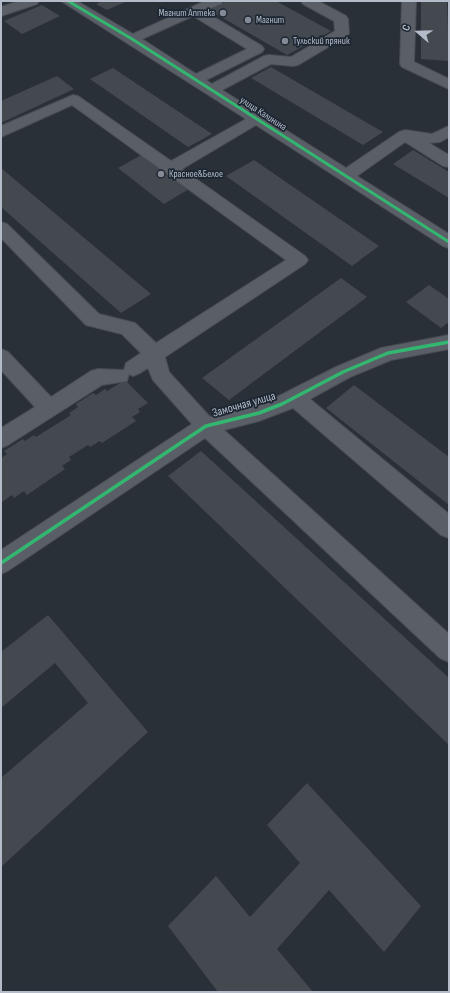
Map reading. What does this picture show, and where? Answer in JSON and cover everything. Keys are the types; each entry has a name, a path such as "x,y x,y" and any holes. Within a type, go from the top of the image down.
{"street":[{"path":"1,12 32,1"},
{"name":"улица Калинина","path":"68,1 132,40 449,242"},
{"path":"132,40 216,1"},
{"path":"211,90 269,59 293,62 342,33 341,19 308,1"},
{"path":"409,1 407,64 449,85"},
{"path":"194,11 257,49 195,80"},
{"path":"1,132 74,99 299,260 126,372 98,377 1,438"},
{"path":"171,168 256,119"},
{"path":"346,176 405,135 434,139 449,131"},
{"path":"405,135 449,162"},
{"path":"1,228 93,320 128,328 155,354 160,375 206,426 449,650"},
{"name":"Замочная улица","path":"1,562 206,426 259,412 295,398 343,372 388,353 449,342"},
{"path":"1,356 49,408"},
{"path":"295,398 449,528"}],"building":[{"path":"102,1 127,1 107,10 96,4"},
{"path":"227,1 276,1 331,31 287,55 209,10"},
{"path":"421,1 447,1 449,61 421,59"},
{"path":"42,5 60,16 22,34 4,21"},
{"path":"271,67 383,132 363,145 251,78"},
{"path":"113,68 212,134 188,147 90,79"},
{"path":"57,76 74,89 1,123 1,101"},
{"path":"413,150 449,172 449,198 393,164"},
{"path":"143,154 189,189 164,204 118,168"},
{"path":"254,160 379,246 352,266 226,176"},
{"path":"1,168 151,294 121,313 1,207"},
{"path":"341,278 367,297 229,400 202,378"},
{"path":"429,285 449,299 449,322 441,328 406,302"},
{"path":"125,380 148,403 138,409 140,412 132,417 136,421 102,443 100,441 90,447 88,445 69,457 71,460 62,466 65,469 27,495 24,491 14,498 12,495 1,503 1,458 7,454 4,451 23,439 25,441 34,435 36,437 71,415 69,413 78,407 76,404 93,393 96,395 105,389 107,391"},
{"path":"354,385 449,457 449,505 326,408"},
{"path":"201,451 449,678 449,745 168,476"},
{"path":"48,615 148,732 1,867 1,778 88,703 55,663 1,708 1,652"},
{"path":"307,783 421,906 384,952 329,890 277,949 313,992 218,992 168,926 216,876 250,917 300,863 267,825"}],"cycle path":[{"path":"68,1 132,39 449,242"},
{"path":"1,563 206,426 259,413 282,404 343,372 388,353 449,342"}],"place":[{"name":"Магнит Аптека","path":"223,13"},
{"name":"Магнит","path":"248,20"},
{"name":"Тульский пряник","path":"285,41"},
{"name":"Красное&Белое","path":"161,174"}]}
